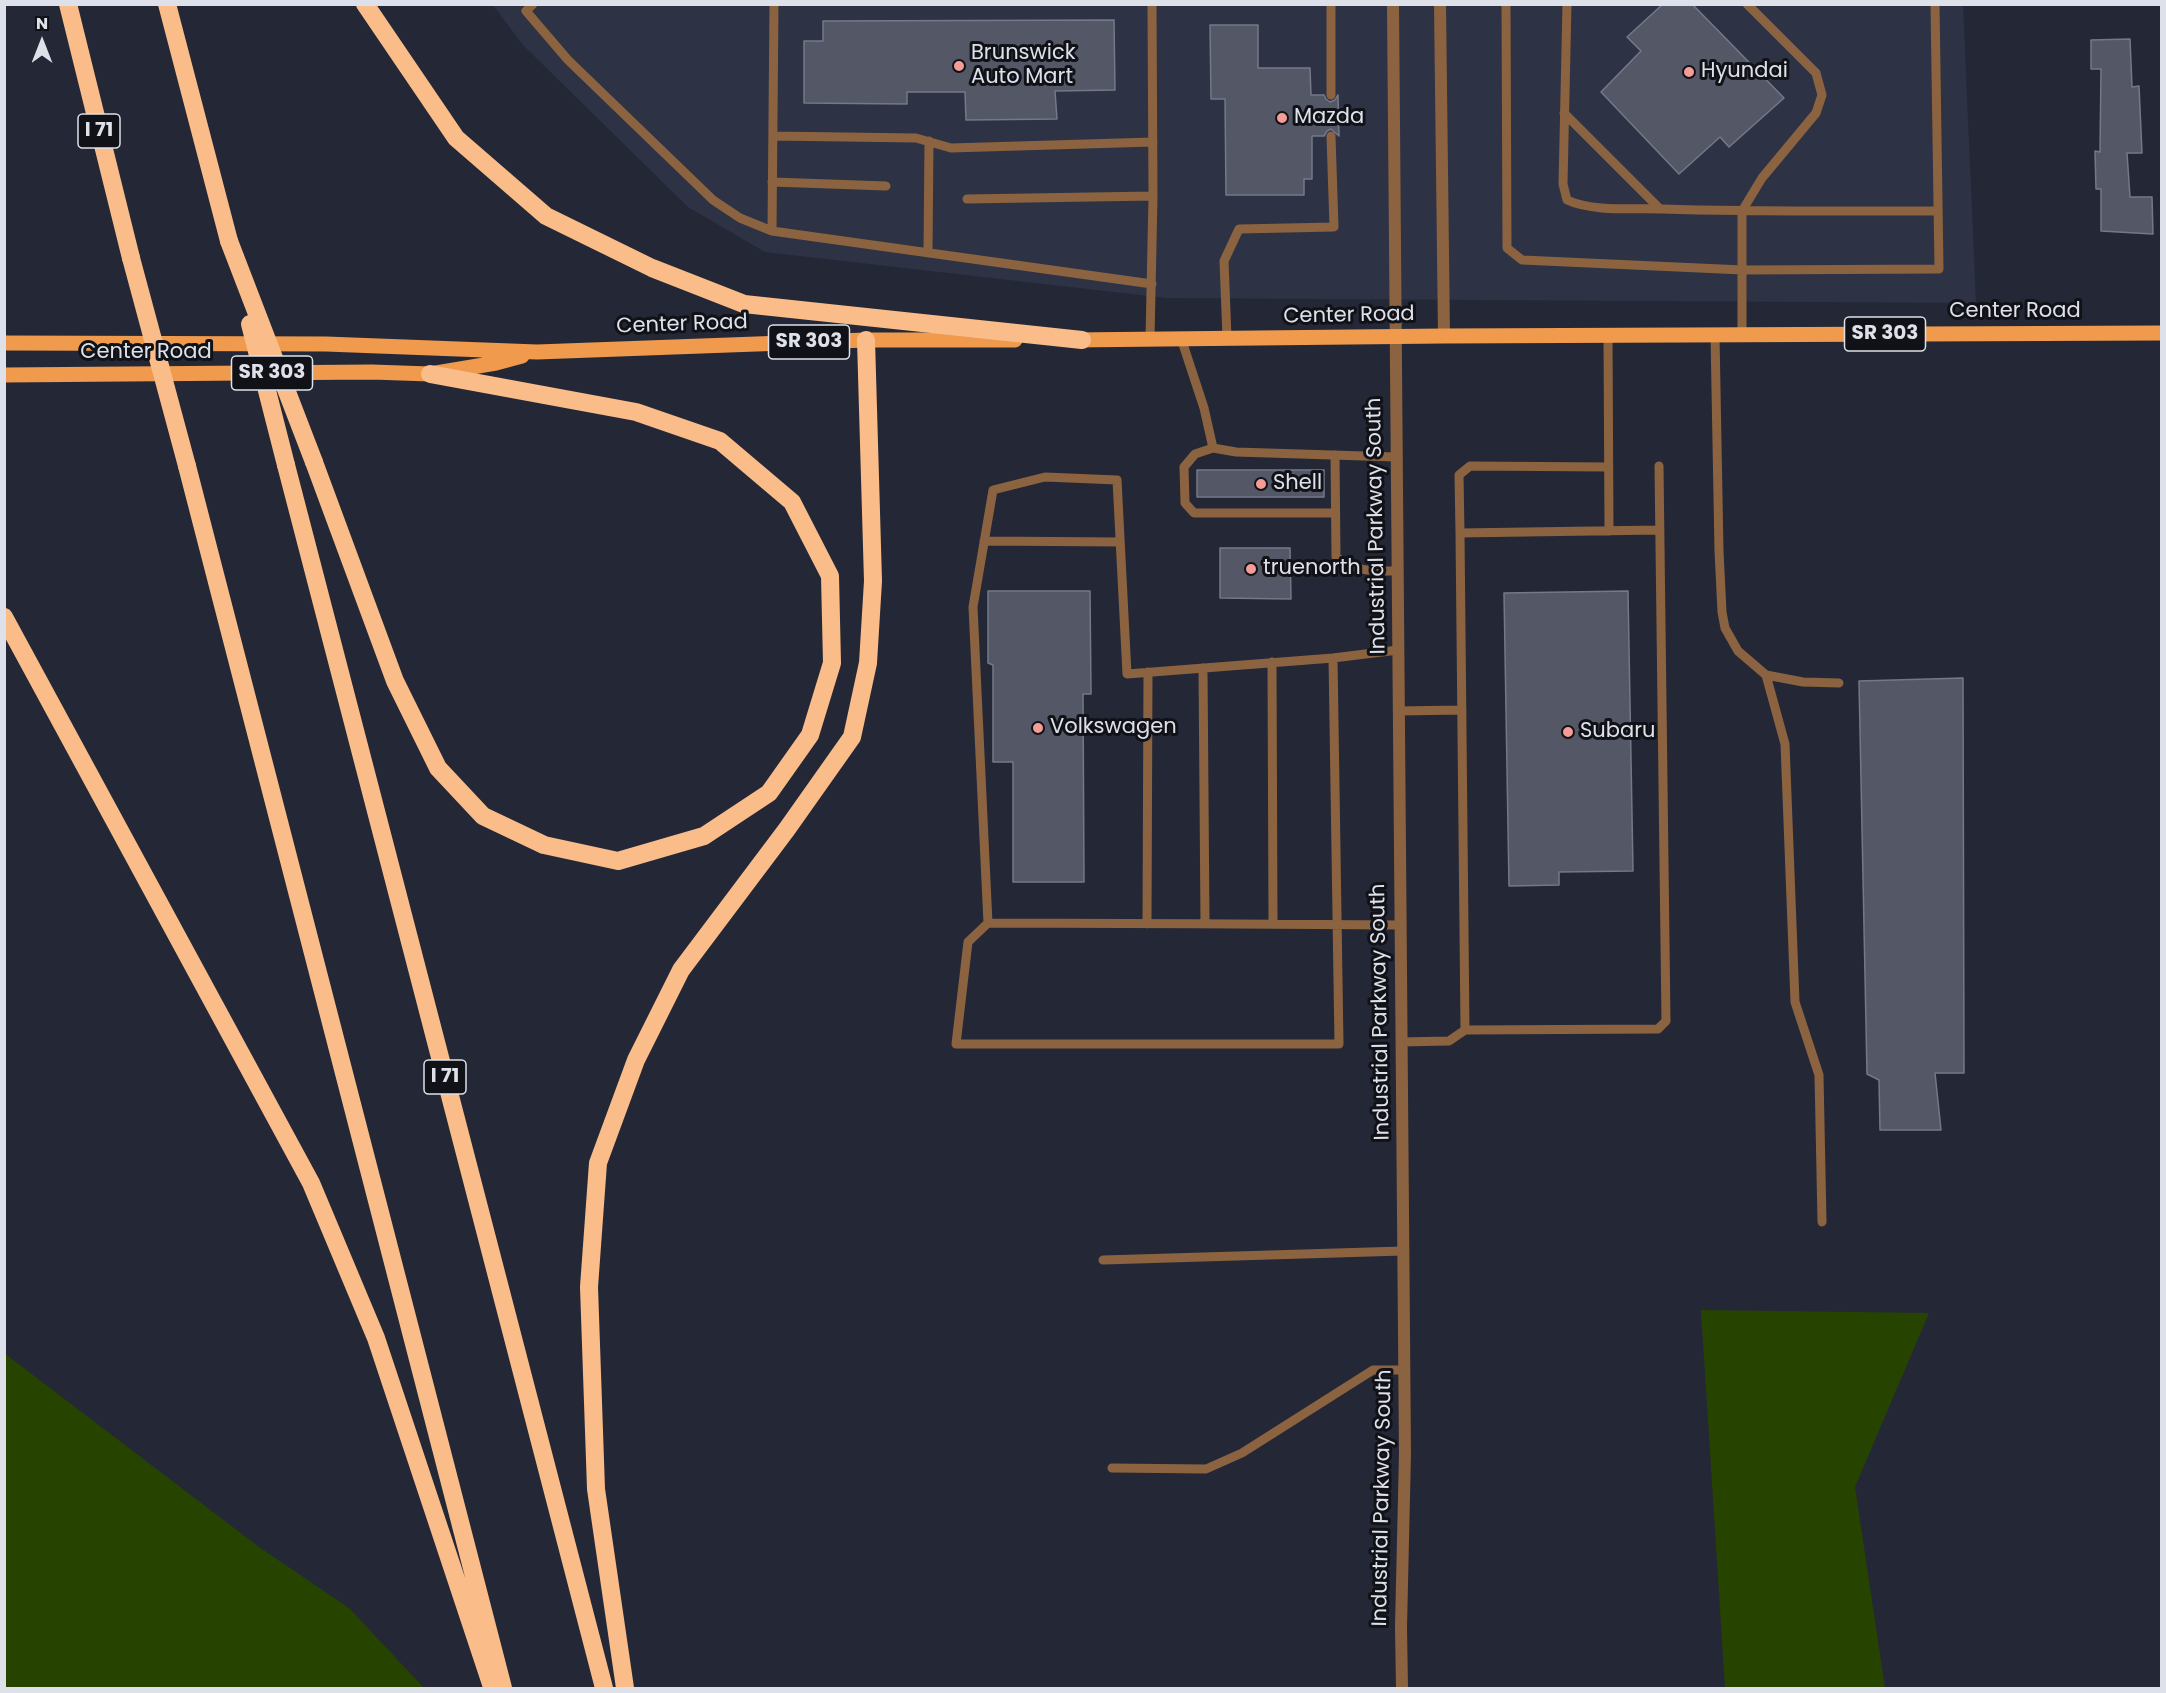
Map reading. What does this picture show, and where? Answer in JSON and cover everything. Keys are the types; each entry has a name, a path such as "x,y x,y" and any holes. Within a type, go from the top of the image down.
{"highway":[{"name":"I 71","path":"68,4 131,258 503,1689"},
{"name":"I 71","path":"167,4 604,1689"},
{"path":"365,4 456,138 546,216 652,268 744,304 1082,340"},
{"path":"229,241 395,681 438,768 483,816 544,845 618,861 704,836 769,793 810,735 832,663 830,576 792,501 720,441 636,412 430,374"},
{"path":"625,1689 596,1489 589,1287 598,1163 636,1060 681,970 787,829 852,737 868,663 873,581 866,340"},
{"path":"5,617 311,1183 376,1338 492,1689"}],"main road":[{"name":"Center Road","path":"4,343 326,344 537,352 866,340 2162,333"},
{"name":"Center Road","path":"4,375 372,372 430,374 496,363 537,352"}],"street":[{"name":"Industrial Parkway South","path":"1393,4 1405,1453 1402,1689"},
{"path":"1440,4 1444,336"}],"lane":[{"path":"772,231 774,4"},
{"path":"1149,339 1153,196 1152,4"},
{"path":"1331,4 1331,95"},
{"path":"1506,4 1507,248 1522,260 1743,270 1939,269 1935,4"},
{"path":"1567,4 1563,184 1567,200 1580,206 1660,209 1938,211"},
{"path":"1742,334 1742,211 1762,178 1816,113 1822,95 1816,73 1747,4"},
{"path":"527,7 568,60 713,200 740,218 772,231 1152,284"},
{"path":"1564,113 1660,209"},
{"path":"773,136 916,138 951,148 1153,142"},
{"path":"1227,339 1224,261 1239,229 1334,227 1331,136"},
{"path":"928,253 929,141"},
{"path":"772,182 886,186"},
{"path":"967,199 1153,196"},
{"path":"1608,335 1609,531"},
{"path":"1715,335 1722,612 1725,628 1738,651 1766,675 1803,682 1839,683"},
{"path":"1181,339 1204,408 1213,448"},
{"path":"1335,513 1194,513 1185,502 1184,467 1195,454 1213,448 1236,452 1396,457"},
{"path":"1335,455 1336,557 1345,565 1362,570 1397,571"},
{"path":"1465,1030 1459,475 1470,466 1608,467"},
{"path":"1401,1042 1449,1041 1465,1030 1658,1029 1666,1020 1659,466"},
{"path":"988,923 973,607 993,490 1045,477 1117,480 1127,674 1334,658 1398,650"},
{"path":"1460,533 1659,530"},
{"path":"984,542 1120,542"},
{"path":"1334,658 1338,925 1339,1044 956,1044 968,942 988,923 1273,924 1338,925 1400,925"},
{"path":"1272,662 1273,924"},
{"path":"1203,668 1205,924"},
{"path":"1147,924 1148,672"},
{"path":"1766,675 1785,744 1795,1002 1819,1075 1822,1222"},
{"path":"1398,711 1462,710"},
{"path":"1103,1260 1403,1251"},
{"path":"1112,1468 1206,1469 1242,1453 1373,1370 1404,1370"}],"shaded area":[{"path":"493,5 1963,5 1976,303 1166,298 765,252 688,207 523,45"}],"green space":[{"path":"1701,1310 1929,1313 1855,1487 1885,1688 1725,1688"},
{"path":"4,1353 259,1547 349,1608 424,1688 5,1688"}],"building":[{"name":"Hyundai","path":"1663,4 1692,4 1784,98 1729,147 1720,137 1679,174 1601,92 1641,51 1627,37"},
{"name":"Brunswick Auto Mart","path":"1114,20 1115,90 1055,91 1057,119 966,120 965,92 907,92 907,104 804,103 804,41 823,41 823,21"},
{"name":"Mazda","path":"1210,25 1258,25 1258,68 1310,68 1311,95 1324,95 1330,102 1338,95 1339,136 1331,129 1324,136 1312,136 1312,179 1304,179 1304,195 1226,195 1225,99 1211,99"},
{"path":"2130,39 2132,87 2139,86 2142,153 2127,153 2130,197 2152,197 2153,234 2101,231 2101,189 2096,189 2095,151 2100,152 2101,69 2091,69 2091,40"},
{"name":"Shell","path":"1197,470 1324,470 1324,497 1197,497"},
{"path":"1220,548 1290,548 1291,599 1220,598"},
{"name":"Volkswagen","path":"988,591 1090,591 1091,694 1083,694 1084,882 1013,882 1013,762 993,762 993,665 988,663"},
{"name":"Subaru","path":"1628,591 1633,871 1559,872 1559,885 1509,886 1504,593"},
{"path":"1963,678 1964,1073 1935,1073 1941,1130 1880,1130 1879,1080 1867,1074 1859,681"}],"place":[{"name":"Brunswick Auto Mart","path":"959,66"},
{"name":"Hyundai","path":"1689,72"},
{"name":"Mazda","path":"1282,118"},
{"name":"Shell","path":"1261,484"},
{"name":"truenorth","path":"1251,569"},
{"name":"Volkswagen","path":"1038,728"},
{"name":"Subaru","path":"1568,732"}]}
